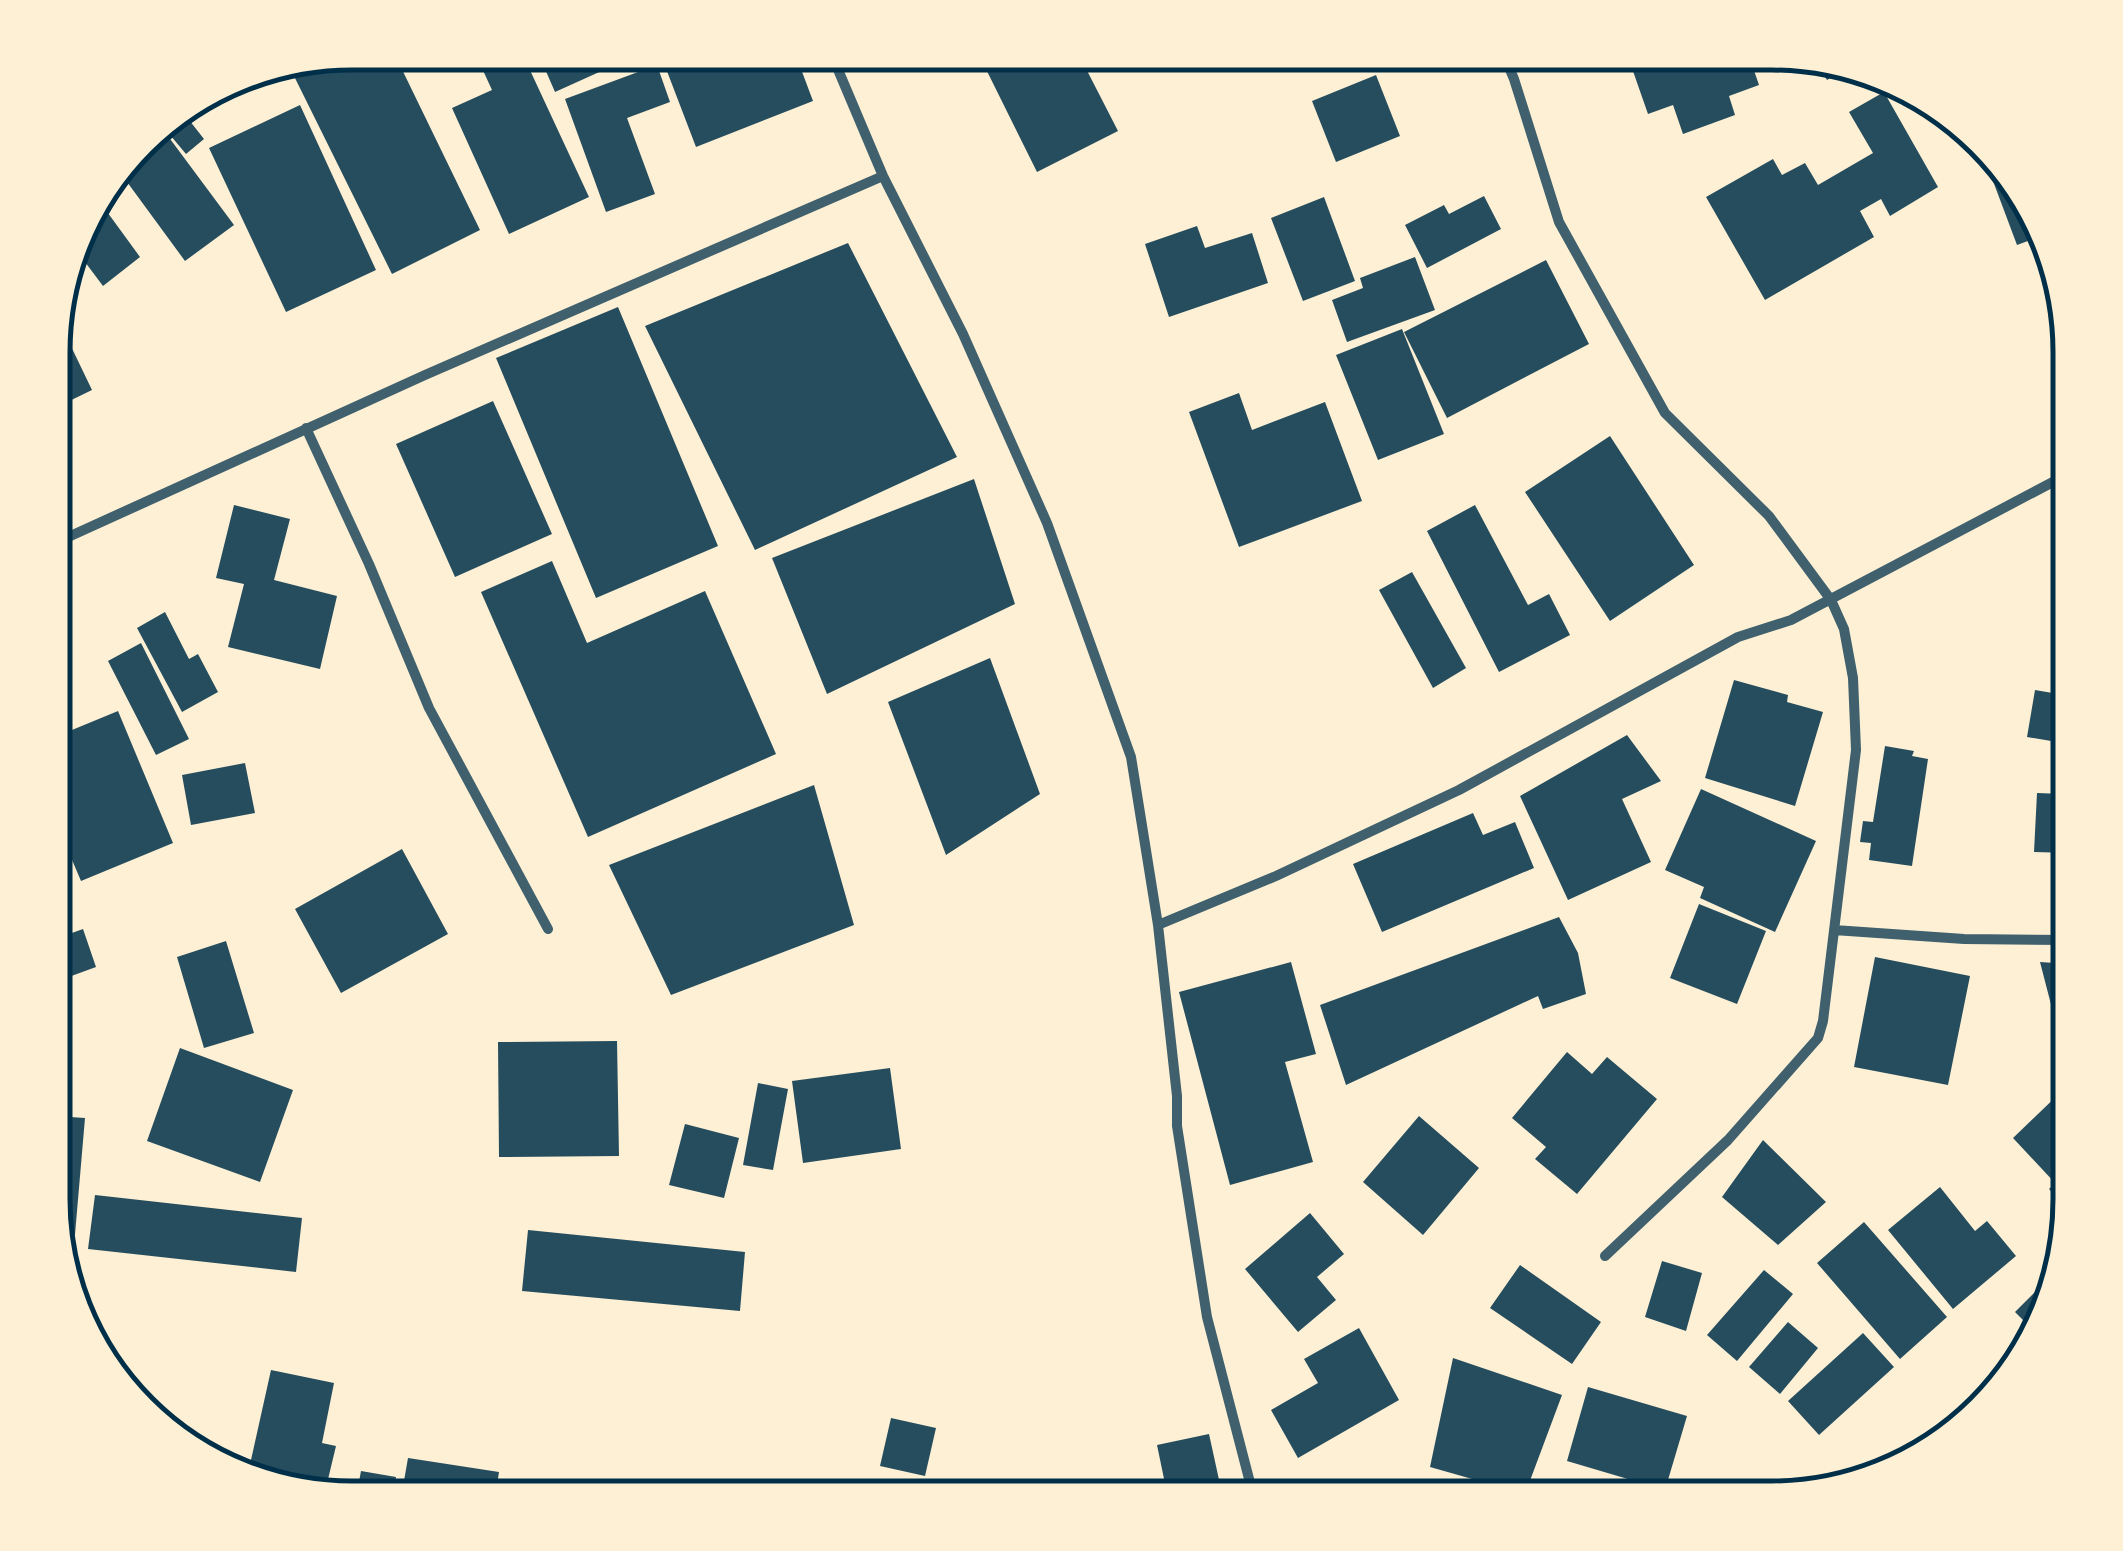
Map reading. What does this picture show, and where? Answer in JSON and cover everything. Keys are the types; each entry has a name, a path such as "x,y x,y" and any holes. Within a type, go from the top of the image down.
{"street":[{"path":"839,70 884,176 963,334 1047,523 1131,757 1158,925 1177,1126 1208,1317 1250,1481"},
{"path":"1511,71 1559,222 1666,414 1769,516 1831,600 1844,628 1853,678 1856,750 1818,1038 1728,1140 1605,1256"},
{"path":"70,536 306,428 884,176"},
{"path":"306,428 429,708 548,929"},
{"path":"1158,925 1276,876 1459,790 1738,637 1791,620 2052,483"},
{"path":"1834,930 1964,939 2052,940"}],"building":[{"path":"402,70 480,230 392,274 294,76"},
{"path":"483,70 530,70 589,197 509,234 452,108 492,90"},
{"path":"545,70 603,70 555,92"},
{"path":"643,70 659,70 670,102 627,118 655,194 606,212 565,99"},
{"path":"667,70 801,70 813,101 696,147"},
{"path":"987,70 1087,71 1118,131 1037,172"},
{"path":"1633,71 1754,71 1759,85 1729,96 1735,115 1683,134 1673,105 1648,114"},
{"path":"1376,75 1400,136 1336,162 1312,101"},
{"path":"1885,94 1938,187 1890,216 1881,199 1860,211 1874,237 1765,300 1706,197 1773,159 1782,175 1805,163 1818,185 1873,153 1849,112"},
{"path":"300,105 376,270 286,312 209,148"},
{"path":"190,121 204,139 186,154 171,136"},
{"path":"169,137 234,225 185,261 127,183"},
{"path":"1992,177 2030,240 2017,245"},
{"path":"1484,196 1501,229 1427,268 1405,225 1444,205 1449,214"},
{"path":"1324,197 1355,281 1303,301 1271,218"},
{"path":"107,212 140,257 103,286 85,262"},
{"path":"1197,226 1205,248 1252,233 1268,283 1169,317 1145,244"},
{"path":"848,243 957,457 755,550 645,326"},
{"path":"1415,257 1435,310 1347,342 1332,300 1363,288 1360,278"},
{"path":"1546,260 1589,344 1447,418 1404,332"},
{"path":"618,307 718,546 596,598 496,358"},
{"path":"1402,329 1444,434 1378,460 1336,355"},
{"path":"70,345 92,390 70,401"},
{"path":"1239,393 1252,430 1325,402 1362,501 1239,547 1189,412"},
{"path":"493,401 552,534 455,577 396,444"},
{"path":"1610,436 1694,565 1610,621 1525,492"},
{"path":"974,479 1015,604 827,694 772,558"},
{"path":"234,505 290,519 274,580 337,596 320,669 228,647 244,584 216,578"},
{"path":"1475,505 1528,605 1549,594 1570,635 1499,672 1427,531"},
{"path":"552,561 587,643 705,591 776,754 588,837 481,592"},
{"path":"1412,572 1466,668 1433,688 1379,590"},
{"path":"165,612 189,659 198,654 218,692 182,712 137,628"},
{"path":"141,643 189,739 156,755 108,661"},
{"path":"990,658 1040,794 946,855 888,702"},
{"path":"1734,680 1788,695 1787,702 1823,712 1795,806 1705,778"},
{"path":"2035,690 2052,693 2052,741 2027,737"},
{"path":"118,711 173,843 81,881 71,857 70,731"},
{"path":"1627,735 1661,781 1622,799 1651,862 1568,900 1520,796"},
{"path":"1885,746 1914,751 1912,756 1928,759 1912,866 1869,860 1871,843 1860,842 1863,821 1873,822"},
{"path":"245,763 255,813 191,825 182,775"},
{"path":"814,785 854,925 671,995 609,865"},
{"path":"1701,789 1816,841 1775,932 1700,898 1704,887 1665,870"},
{"path":"2037,793 2052,794 2052,852 2034,852"},
{"path":"1473,813 1483,835 1515,822 1534,868 1382,932 1353,864"},
{"path":"402,849 448,934 341,993 295,909"},
{"path":"1699,904 1766,931 1737,1004 1670,978"},
{"path":"1559,917 1578,953 1586,994 1543,1009 1538,996 1346,1085 1320,1005"},
{"path":"83,929 96,967 71,976 71,933"},
{"path":"226,941 254,1033 204,1048 177,957"},
{"path":"1875,957 1970,976 1948,1085 1854,1067"},
{"path":"1291,962 1316,1054 1285,1062 1313,1162 1230,1185 1179,992"},
{"path":"2040,962 2052,963 2052,1008"},
{"path":"617,1041 619,1156 499,1157 498,1042"},
{"path":"180,1048 293,1090 260,1182 147,1141"},
{"path":"1567,1052 1592,1074 1607,1057 1657,1099 1577,1194 1535,1159 1546,1147 1512,1118"},
{"path":"890,1068 901,1149 803,1163 792,1081"},
{"path":"758,1083 788,1089 773,1170 743,1165"},
{"path":"2052,1100 2052,1180 2013,1138"},
{"path":"1419,1116 1479,1168 1423,1235 1363,1182"},
{"path":"71,1117 85,1118 74,1245"},
{"path":"685,1124 739,1138 724,1198 669,1185"},
{"path":"1763,1140 1826,1202 1778,1245 1722,1197"},
{"path":"1940,1187 1975,1231 1987,1221 2016,1256 1953,1309 1888,1230"},
{"path":"95,1195 302,1218 296,1272 88,1249"},
{"path":"1310,1213 1344,1254 1317,1277 1336,1300 1298,1332 1245,1269"},
{"path":"1864,1222 1947,1317 1900,1359 1817,1263"},
{"path":"528,1230 745,1252 740,1311 522,1291"},
{"path":"1662,1261 1702,1273 1686,1331 1645,1317"},
{"path":"1520,1265 1601,1322 1572,1364 1490,1308"},
{"path":"1764,1270 1793,1294 1737,1361 1707,1335"},
{"path":"2038,1289 2025,1322 2015,1312"},
{"path":"1788,1322 1818,1348 1780,1394 1749,1367"},
{"path":"1359,1328 1399,1400 1298,1458 1271,1410 1318,1383 1304,1359"},
{"path":"1863,1333 1894,1367 1819,1435 1788,1401"},
{"path":"1453,1358 1562,1395 1530,1481 1479,1481 1430,1467"},
{"path":"271,1370 334,1383 322,1443 336,1446 328,1479 297,1476 250,1462"},
{"path":"1588,1387 1687,1416 1668,1481 1634,1481 1567,1461"},
{"path":"891,1418 936,1428 925,1476 880,1466"},
{"path":"1209,1434 1219,1481 1164,1481 1157,1445"},
{"path":"408,1458 499,1472 498,1480 404,1480"},
{"path":"361,1471 396,1477 395,1480 359,1480"}]}
